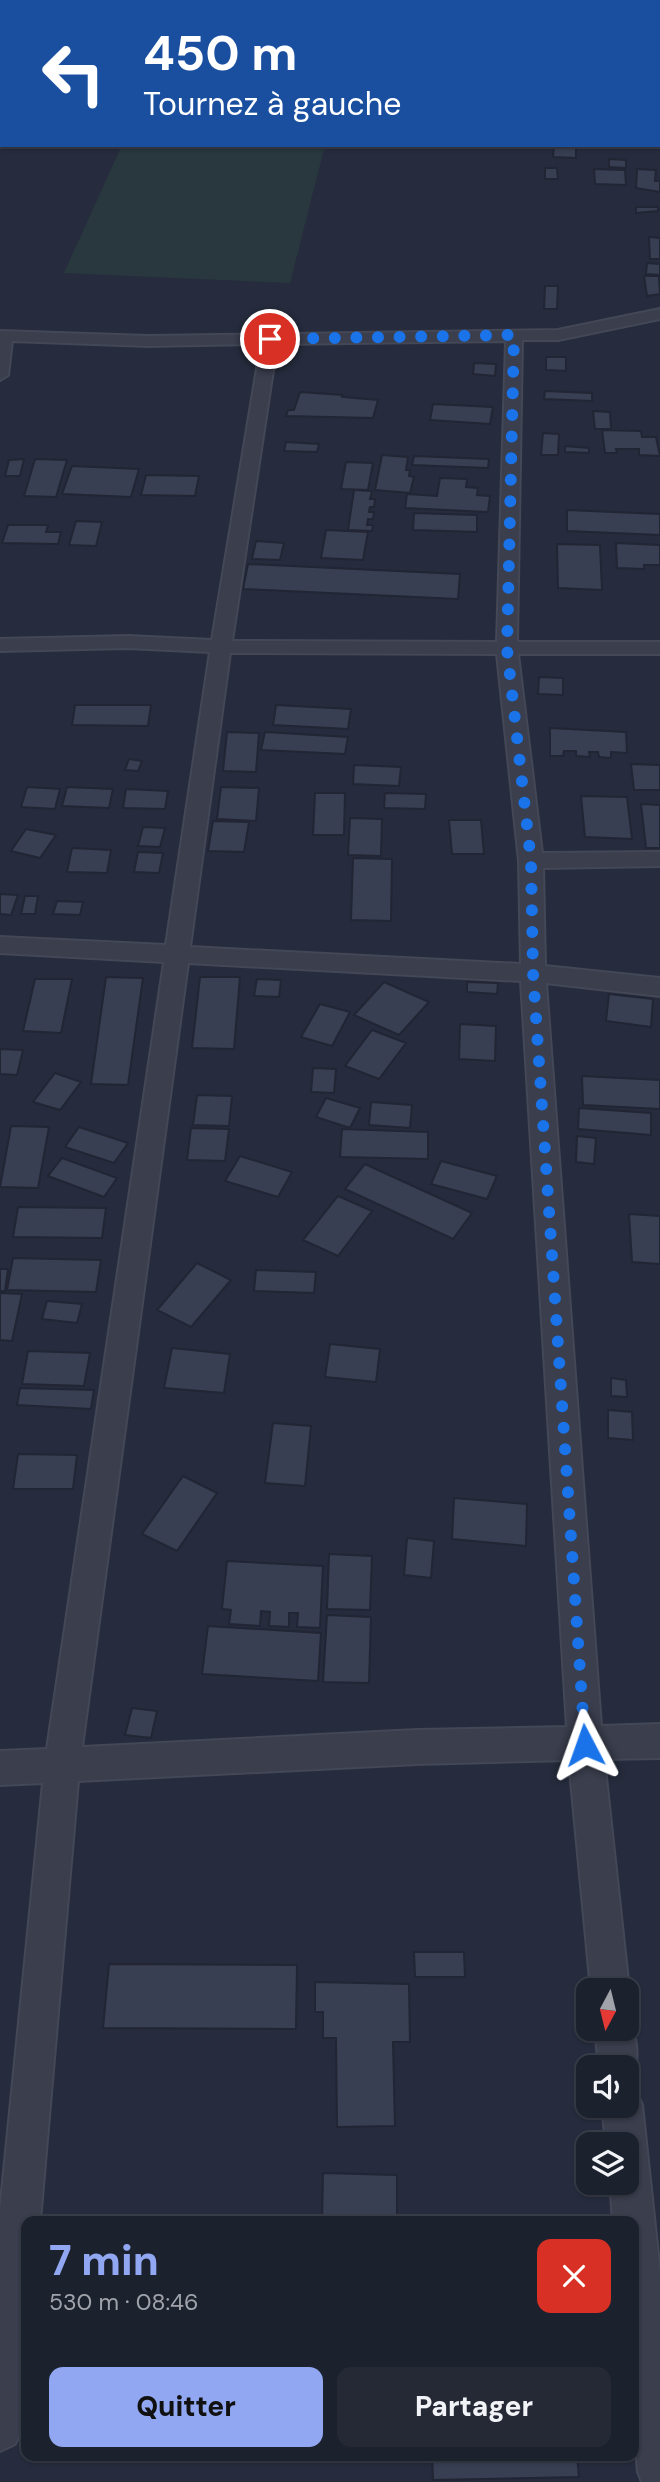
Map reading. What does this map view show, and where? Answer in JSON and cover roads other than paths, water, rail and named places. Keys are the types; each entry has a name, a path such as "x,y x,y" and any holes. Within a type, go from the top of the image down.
{"street":[{"path":"654,0 660,0"},
{"path":"0,374 3,336 148,341 558,335 660,314"},
{"path":"514,335 507,649 531,861 533,973 585,1745 609,1978"},
{"path":"0,2429 61,1765 221,647 270,339"},
{"path":"0,645 128,642 221,647 660,648"},
{"path":"531,861 660,859"},
{"path":"0,945 533,973 660,987"},
{"path":"0,1768 417,1747 585,1745 660,1741"},
{"path":"631,2195 633,2216"},
{"path":"639,2270 660,2472"}]}
